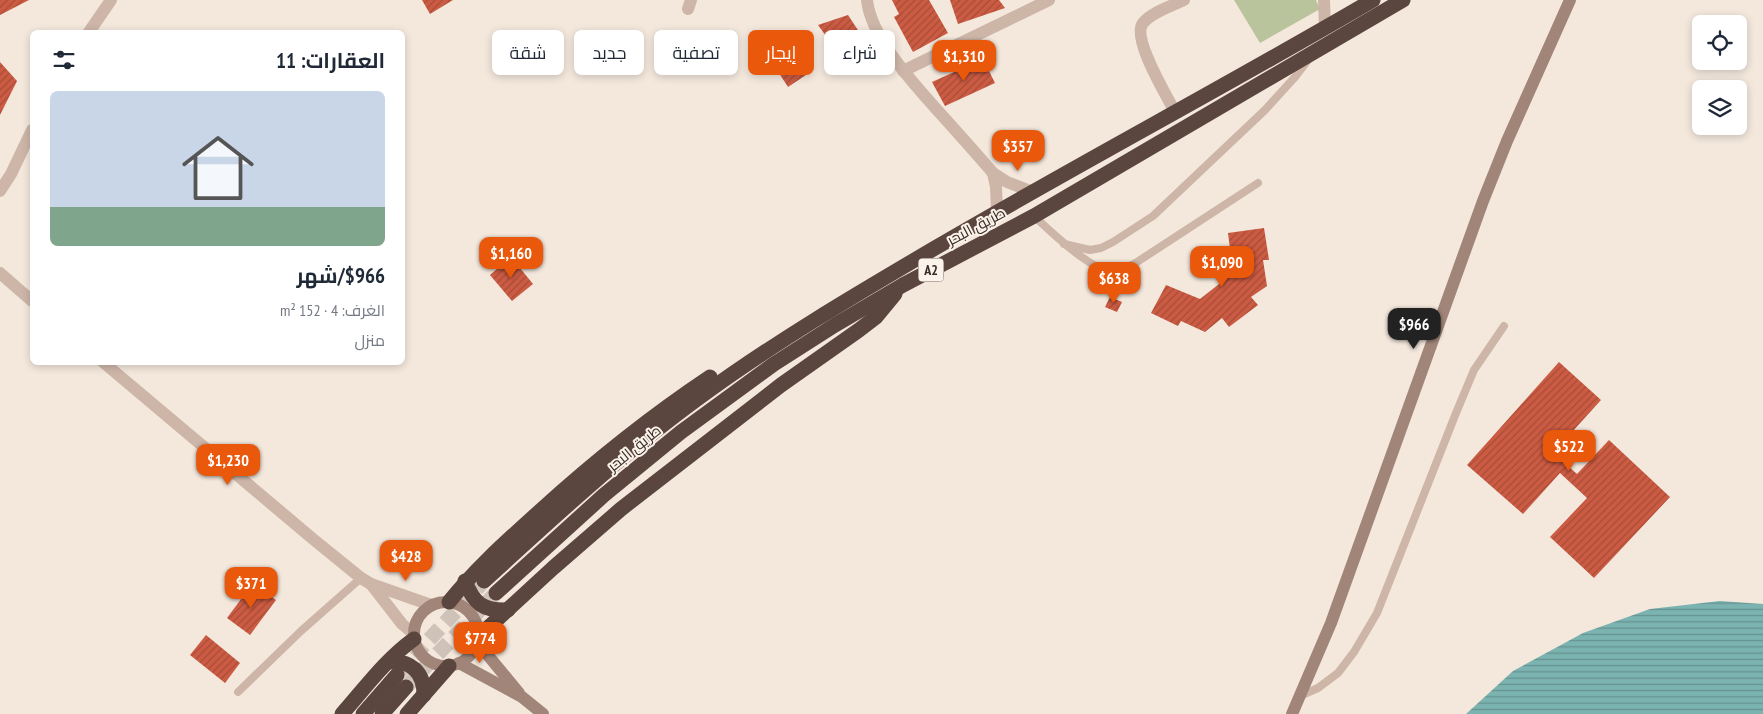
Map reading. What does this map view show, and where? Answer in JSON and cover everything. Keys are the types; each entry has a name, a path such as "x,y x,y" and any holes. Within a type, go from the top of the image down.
{"highway":[{"name":"طريق البحر","path":"496,593 604,495 681,432 774,364 835,325 903,286 1034,216 1403,0"},
{"name":"طريق البحر","path":"484,581 579,493 658,428 734,373 848,299 997,212 1325,28 1366,1"},
{"path":"478,640 508,610 594,532 668,471 781,385 876,317 903,286"},
{"path":"449,602 465,581 500,547 570,484 622,441 682,396 772,337 848,299"},
{"path":"465,581 479,605 495,610 508,610"},
{"path":"342,714 400,649 414,637"},
{"path":"388,662 401,661 417,671 423,679 424,694"},
{"path":"407,714 454,664"},
{"path":"363,714 401,681 382,714"}],"main road":[{"path":"1292,714 1331,623 1483,201 1507,141 1570,0"},
{"path":"478,640 467,658 454,664 440,665 430,662 417,648 414,637 416,622 422,612 431,605 449,602 467,609 474,617 478,640 522,697"},
{"path":"454,664 522,697 543,714"}],"street":[{"path":"89,30 111,0"},
{"path":"866,0 876,28 903,71 993,172 1007,182 1033,192"},
{"path":"903,71 1049,0"},
{"path":"1176,112 1145,52 1140,29 1144,22 1163,4 1184,0"},
{"path":"1324,0 1325,28"},
{"path":"0,191 11,174 30,134"},
{"path":"993,172 997,193 997,212"},
{"path":"0,273 30,299"},
{"path":"107,365 366,581 414,637"},
{"path":"366,581 431,605"}],"lane":[{"path":"1064,244 1090,250 1101,248 1152,216 1265,110 1295,77 1315,50"},
{"path":"1034,216 1064,244 1102,270 1111,272 1122,270 1134,264 1258,183"},
{"path":"1300,696 1318,688 1338,673 1354,652 1377,614 1474,370 1504,326"},
{"path":"238,692 301,631 366,581"}],"green space":[{"path":"1234,0 1316,0 1320,9 1260,43"}],"water":[{"path":"1720,601 1763,604 1763,714 1466,714 1513,671 1583,633 1650,609"}],"building":[{"path":"0,0 29,0 0,15"},
{"path":"422,0 453,0 430,14"},
{"path":"892,0 929,0 948,33 913,52 894,17 899,14"},
{"path":"950,0 999,0 1005,8 958,24"},
{"path":"848,15 858,30 824,30 824,33 818,25"},
{"path":"983,59 995,83 945,106 932,82"},
{"path":"0,62 17,81 0,115"},
{"path":"780,75 806,75 788,87"},
{"path":"1264,228 1269,260 1263,260 1267,286 1251,297 1258,305 1229,327 1222,318 1205,332 1181,321 1178,326 1151,313 1166,285 1200,299 1233,273 1228,233"},
{"path":"511,257 533,284 512,301 490,275"},
{"path":"1110,297 1122,302 1117,312 1105,307"},
{"path":"1559,362 1601,400 1553,453 1577,474 1609,440 1670,497 1594,578 1550,537 1587,498 1560,473 1523,514 1467,465"},
{"path":"253,583 276,600 250,635 227,618"},
{"path":"206,635 240,663 225,683 190,655"}],"tunnel":[{"path":"398,673 484,581"},
{"path":"406,687 496,593"}]}
